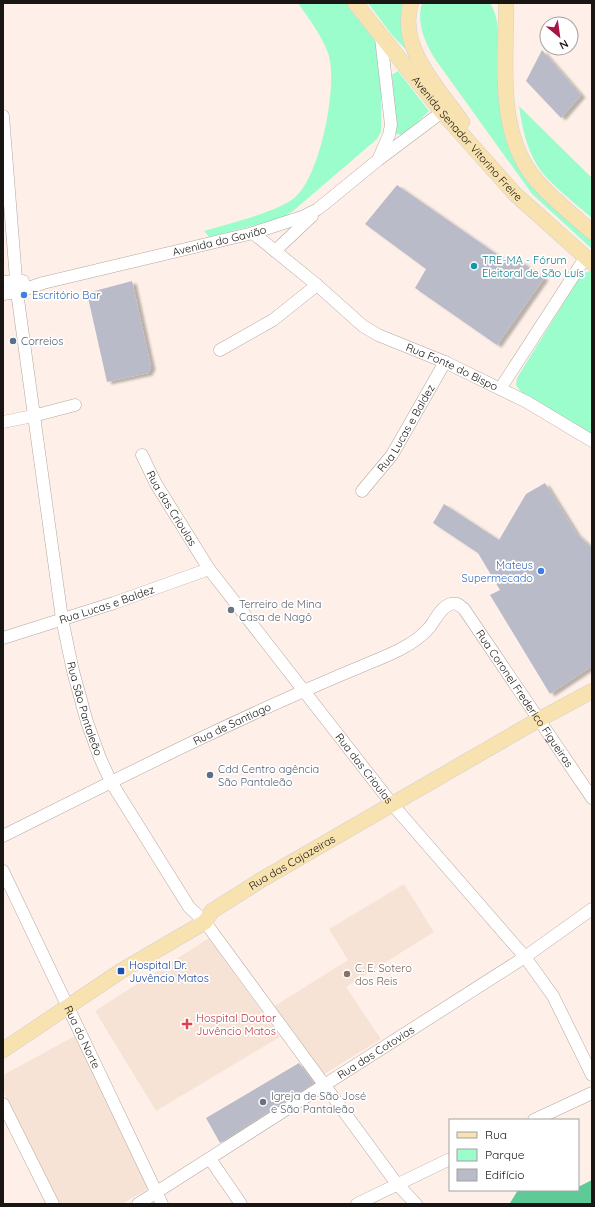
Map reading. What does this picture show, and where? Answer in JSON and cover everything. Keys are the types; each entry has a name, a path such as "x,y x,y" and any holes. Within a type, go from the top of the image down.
{"main road":[{"name":"Avenida Senador Vitorino Freire","path":"355,3 381,38 442,112 515,194 588,260"},
{"path":"411,3 408,26 417,55 500,176"},
{"path":"501,3 507,31"},
{"path":"506,3 507,31 505,70 507,102 513,134 521,158 543,188 592,232"},
{"name":"Rua das Cajazeiras","path":"3,1050 121,971 205,922 212,911 261,880 538,720 592,691"}],"street":[{"name":"Avenida do Gavião","path":"378,160 386,144 391,125 381,38"},
{"name":"Avenida do Gavião","path":"3,282 16,286 43,283 253,233 290,222 318,209 378,160 442,112"},
{"name":"Rua São Pantaleão","path":"3,116 16,286 62,619 73,671 87,722 100,758 111,782 189,907 205,922 397,1184 416,1204"},
{"path":"275,251 318,209"},
{"name":"Rua Fonte do Bispo","path":"253,233 317,285 363,326 378,336 445,362 527,402 592,441"},
{"path":"500,389 588,260"},
{"path":"220,350 273,320 317,285"},
{"name":"Avenida do Gavião","path":"3,294 16,286"},
{"name":"Rua Lucas e Baldez","path":"362,491 392,455 445,362"},
{"path":"3,422 75,405"},
{"name":"Rua das Crioulas","path":"142,455 156,484 209,569 392,804 525,956 553,996 592,1075"},
{"name":"Rua Lucas e Baldez","path":"3,638 120,601 209,569"},
{"name":"Rua de Santiago","path":"3,836 111,782 303,691 393,653 418,639 442,611 449,604 453,603"},
{"name":"Rua Coronel Frederico Figueiras","path":"453,603 458,604 464,609 592,798"},
{"name":"Rua do Norte","path":"3,871 162,1204"},
{"name":"Rua das Cotovias","path":"138,1204 325,1086 525,956 592,909"},
{"path":"536,1119 592,1093"},
{"path":"3,1104 53,1204"},
{"path":"210,1159 241,1204"},
{"path":"357,1204 449,1159"}],"shaded area":[{"name":"C. E. Sotero dos Reis","path":"404,884 434,932 346,987 381,1039 321,1076 273,1007 348,960 329,929"},
{"name":"Hospital Doutor Juvêncio Matos","path":"209,938 280,1037 156,1111 95,1011"},
{"path":"75,1036 149,1188 122,1204 59,1204 3,1091 3,1075"}],"green space":[{"path":"298,3 347,3 376,42 381,86 381,132 377,139 293,211 280,219 209,237 204,231 262,214 293,199 303,189 319,152 329,107 331,67 328,53 322,39"},
{"path":"368,3 404,3 402,28 411,55 392,35"},
{"path":"422,3 490,3 494,11 498,27 497,69 500,92 510,140 519,167 523,175 538,193 592,240 592,249 532,194 435,59 422,32 420,10"},
{"path":"398,71 429,111 404,135 396,134 392,75"},
{"path":"519,106 592,178 592,218 555,186 537,165 527,144"},
{"path":"590,271 592,272 592,435 521,392 516,385 517,378 579,278 584,273"},
{"path":"592,1180 592,1203 510,1203 517,1191 579,1191 579,1186"}],"building":[{"path":"539,56 547,56 581,95 561,118 526,81"},
{"name":"TRE-MA - Fórum Eleitoral de São Luís","path":"397,185 508,262 513,256 544,278 497,345 415,288 426,269 365,224"},
{"path":"132,281 151,367 148,373 107,382 87,293"},
{"name":"Mateus Supermecado","path":"545,483 576,533 592,548 592,666 550,694 490,595 500,590 478,553 433,523 444,504 499,540 526,494"},
{"name":"Igreja de São José e São Pantaleão","path":"299,1063 314,1083 220,1143 206,1118"}],"place":[{"name":"TRE-MA - Fórum Eleitoral de São Luís","path":"474,266"},
{"name":"Escritório Bar","path":"24,295"},
{"name":"Correios","path":"13,341"},
{"name":"Mateus Supermecado","path":"541,571"},
{"name":"Terreiro de Mina Casa de Nagô","path":"231,610"},
{"name":"Cdd Centro agência São Pantaleão","path":"210,775"},
{"name":"Hospital Dr. Juvêncio Matos","path":"121,971"},
{"name":"C. E. Sotero dos Reis","path":"347,974"},
{"name":"Hospital Doutor Juvêncio Matos","path":"187,1024"},
{"name":"Igreja de São José e São Pantaleão","path":"263,1102"}]}
